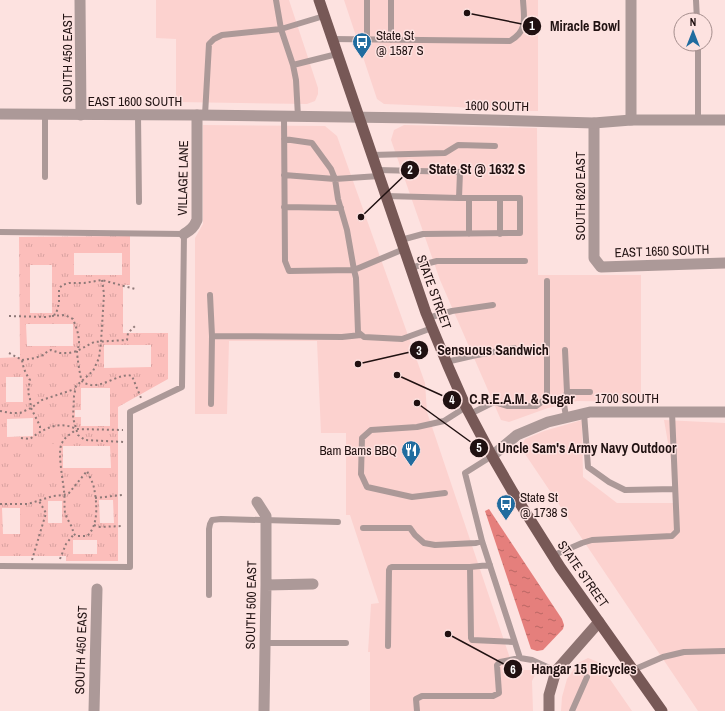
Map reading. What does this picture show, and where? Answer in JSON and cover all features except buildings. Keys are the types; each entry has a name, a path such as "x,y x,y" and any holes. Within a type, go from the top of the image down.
{"main road":[{"name":"STATE STREET","path":"319,0 410,268 430,323 468,411 514,494 552,556 662,711"},
{"path":"549,711 549,695 556,671 599,622"}],"street":[{"name":"SOUTH 450 EAST","path":"80,0 81,115"},
{"path":"631,0 631,120"},
{"name":"EAST 1600 SOUTH","path":"0,114 269,116"},
{"name":"VILLAGE LANE","path":"184,234 194,227 197,220 201,115"},
{"name":"1600 SOUTH","path":"269,116 418,118 594,123 631,120 725,120"},
{"name":"SOUTH 620 EAST","path":"594,123 594,258 601,267"},
{"name":"EAST 1650 SOUTH","path":"601,267 725,263"},
{"name":"1700 SOUTH","path":"492,456 517,435 548,422 584,413 725,412"},
{"name":"SOUTH 500 EAST","path":"257,502 266,516 264,711"},
{"path":"266,585 313,584"},
{"name":"SOUTH 450 EAST","path":"94,711 97,589"}],"lane":[{"path":"276,0 281,29 293,64 296,80 298,117"},
{"path":"367,0 367,39"},
{"path":"391,0 391,40"},
{"path":"332,39 510,41 521,32 523,27 523,0"},
{"path":"696,0 697,12"},
{"path":"201,115 209,44 214,39 222,36 281,29 324,16"},
{"path":"698,52 698,120"},
{"path":"293,64 337,54"},
{"path":"45,115 45,177"},
{"path":"138,115 139,202"},
{"path":"284,117 285,261 289,271 354,270 423,234 520,233 520,198 386,196"},
{"path":"284,139 312,143 331,169 347,230 356,278 358,332 361,335"},
{"path":"372,155 445,153 458,145 495,146"},
{"path":"284,175 335,180 378,173 460,172 459,198"},
{"path":"469,198 469,234"},
{"path":"500,198 500,234"},
{"path":"284,208 341,208"},
{"path":"0,232 184,234 182,387 130,412 130,567 0,566"},
{"path":"410,268 437,261 525,261"},
{"path":"445,493 412,497 367,487 361,474 362,438 371,430 417,427 444,421 494,402 507,406 536,406 547,398 546,281"},
{"path":"210,295 212,336 211,404"},
{"path":"212,336 342,337 361,335 364,337 402,339 452,310 493,305"},
{"path":"446,362 514,348"},
{"path":"565,350 567,392 564,404 566,417"},
{"path":"567,392 590,392"},
{"path":"552,556 592,540 672,536 677,531 672,412"},
{"path":"584,413 588,467 609,482 625,490 675,489"},
{"path":"492,456 465,473 482,541 520,658"},
{"path":"209,596 209,529 211,522 214,520 338,522"},
{"path":"363,528 410,528 424,543 435,546 476,543 482,541"},
{"path":"388,646 390,568 470,568 490,565"},
{"path":"470,568 472,640 514,642"},
{"path":"265,643 346,643"},
{"path":"633,670 663,657 684,652 725,651"},
{"path":"417,711 416,699 422,696 493,696 499,693 497,665 500,662 520,658 532,660 556,671"},
{"path":"572,711 587,677"}],"path":[{"path":"52,316 56,314 59,303 59,289 62,285 102,280 135,288"},
{"path":"102,280 104,294 99,358 93,371 76,386 72,418 78,435 85,440 130,442"},
{"path":"9,316 48,317 65,315 72,319 78,332 80,345 77,351 78,366 82,381 86,384 104,384 127,374 132,376 144,406"},
{"path":"9,354 22,360 44,355 51,350 60,353 69,353 77,351 94,342 127,340 128,333 135,326"},
{"path":"22,360 23,367 30,380 28,392 31,408 40,426 40,432"},
{"path":"0,411 20,413 31,408 42,400 75,389"},
{"path":"21,438 30,439 50,427 64,425 76,429 130,430"},
{"path":"74,534 65,512 60,451 61,443 76,429"},
{"path":"0,504 28,504 53,496 64,495 69,493 87,471 94,487 96,517 91,533 87,536 76,536 74,534"},
{"path":"95,498 130,495"},
{"path":"30,566 46,513 39,500"},
{"path":"94,525 100,527 130,525"},
{"path":"56,566 66,544 74,534"}],"shaded area":[{"path":"156,0 289,0 318,88 318,94 315,101 307,104 176,102 176,39 156,38"},
{"path":"344,0 538,0 538,111 487,110 458,107 384,104 377,99"},
{"path":"203,125 325,126 337,136 425,383 427,412 514,670 530,670 536,673 532,681 533,711 370,711 370,652 368,652 371,604 379,603 350,515 346,515 346,433 321,433 317,341 229,341 227,414 195,414 195,238 203,224"},
{"path":"404,125 537,128 538,275 641,275 641,402 577,401 548,408 509,422 501,420 440,280 391,140 394,130"},
{"path":"582,420 583,477 617,503 673,503 671,460 664,420 725,423 725,711 698,711 521,448 525,439 544,431"},
{"path":"588,658 598,662 632,711 561,711 562,697 567,679 578,663"}],"green space":[{"path":"130,236 130,285 123,285 123,333 168,333 168,379 118,407 118,561 66,561 66,556 0,556 0,358 20,357 19,237","holes":["74,253 122,253 122,275 74,275","30,265 52,265 52,313 30,313","26,324 73,324 73,346 27,346","104,345 151,345 151,367 104,368","6,377 23,377 23,402 6,402","81,388 110,388 110,426 81,426 81,417 75,417 75,410 81,410","33,418 33,436 7,437 7,419","63,446 110,446 111,468 63,468","99,500 113,500 114,523 100,523","48,501 62,501 62,523 48,523","2,508 20,508 20,534 3,534","73,540 97,540 97,554 73,554"]},
{"path":"44,444 57,444 57,470 44,470"}],"water":[{"path":"489,509 562,619 564,625 563,629 543,650 537,651 531,649 485,511"}],"place":[{"name":"Miracle Bowl","path":"467,13"},
{"name":"State St @ 1587 S","path":"362,59"},
{"name":"State St @ 1632 S","path":"361,217"},
{"name":"Sensuous Sandwich","path":"358,364"},
{"name":"C.R.E.A.M. & Sugar","path":"397,375"},
{"name":"Uncle Sam's Army Navy Outdoor","path":"417,403"},
{"name":"Bam Bams BBQ","path":"411,467"},
{"name":"State St @ 1738 S","path":"506,521"},
{"name":"Hangar 15 Bicycles","path":"448,634"}]}
